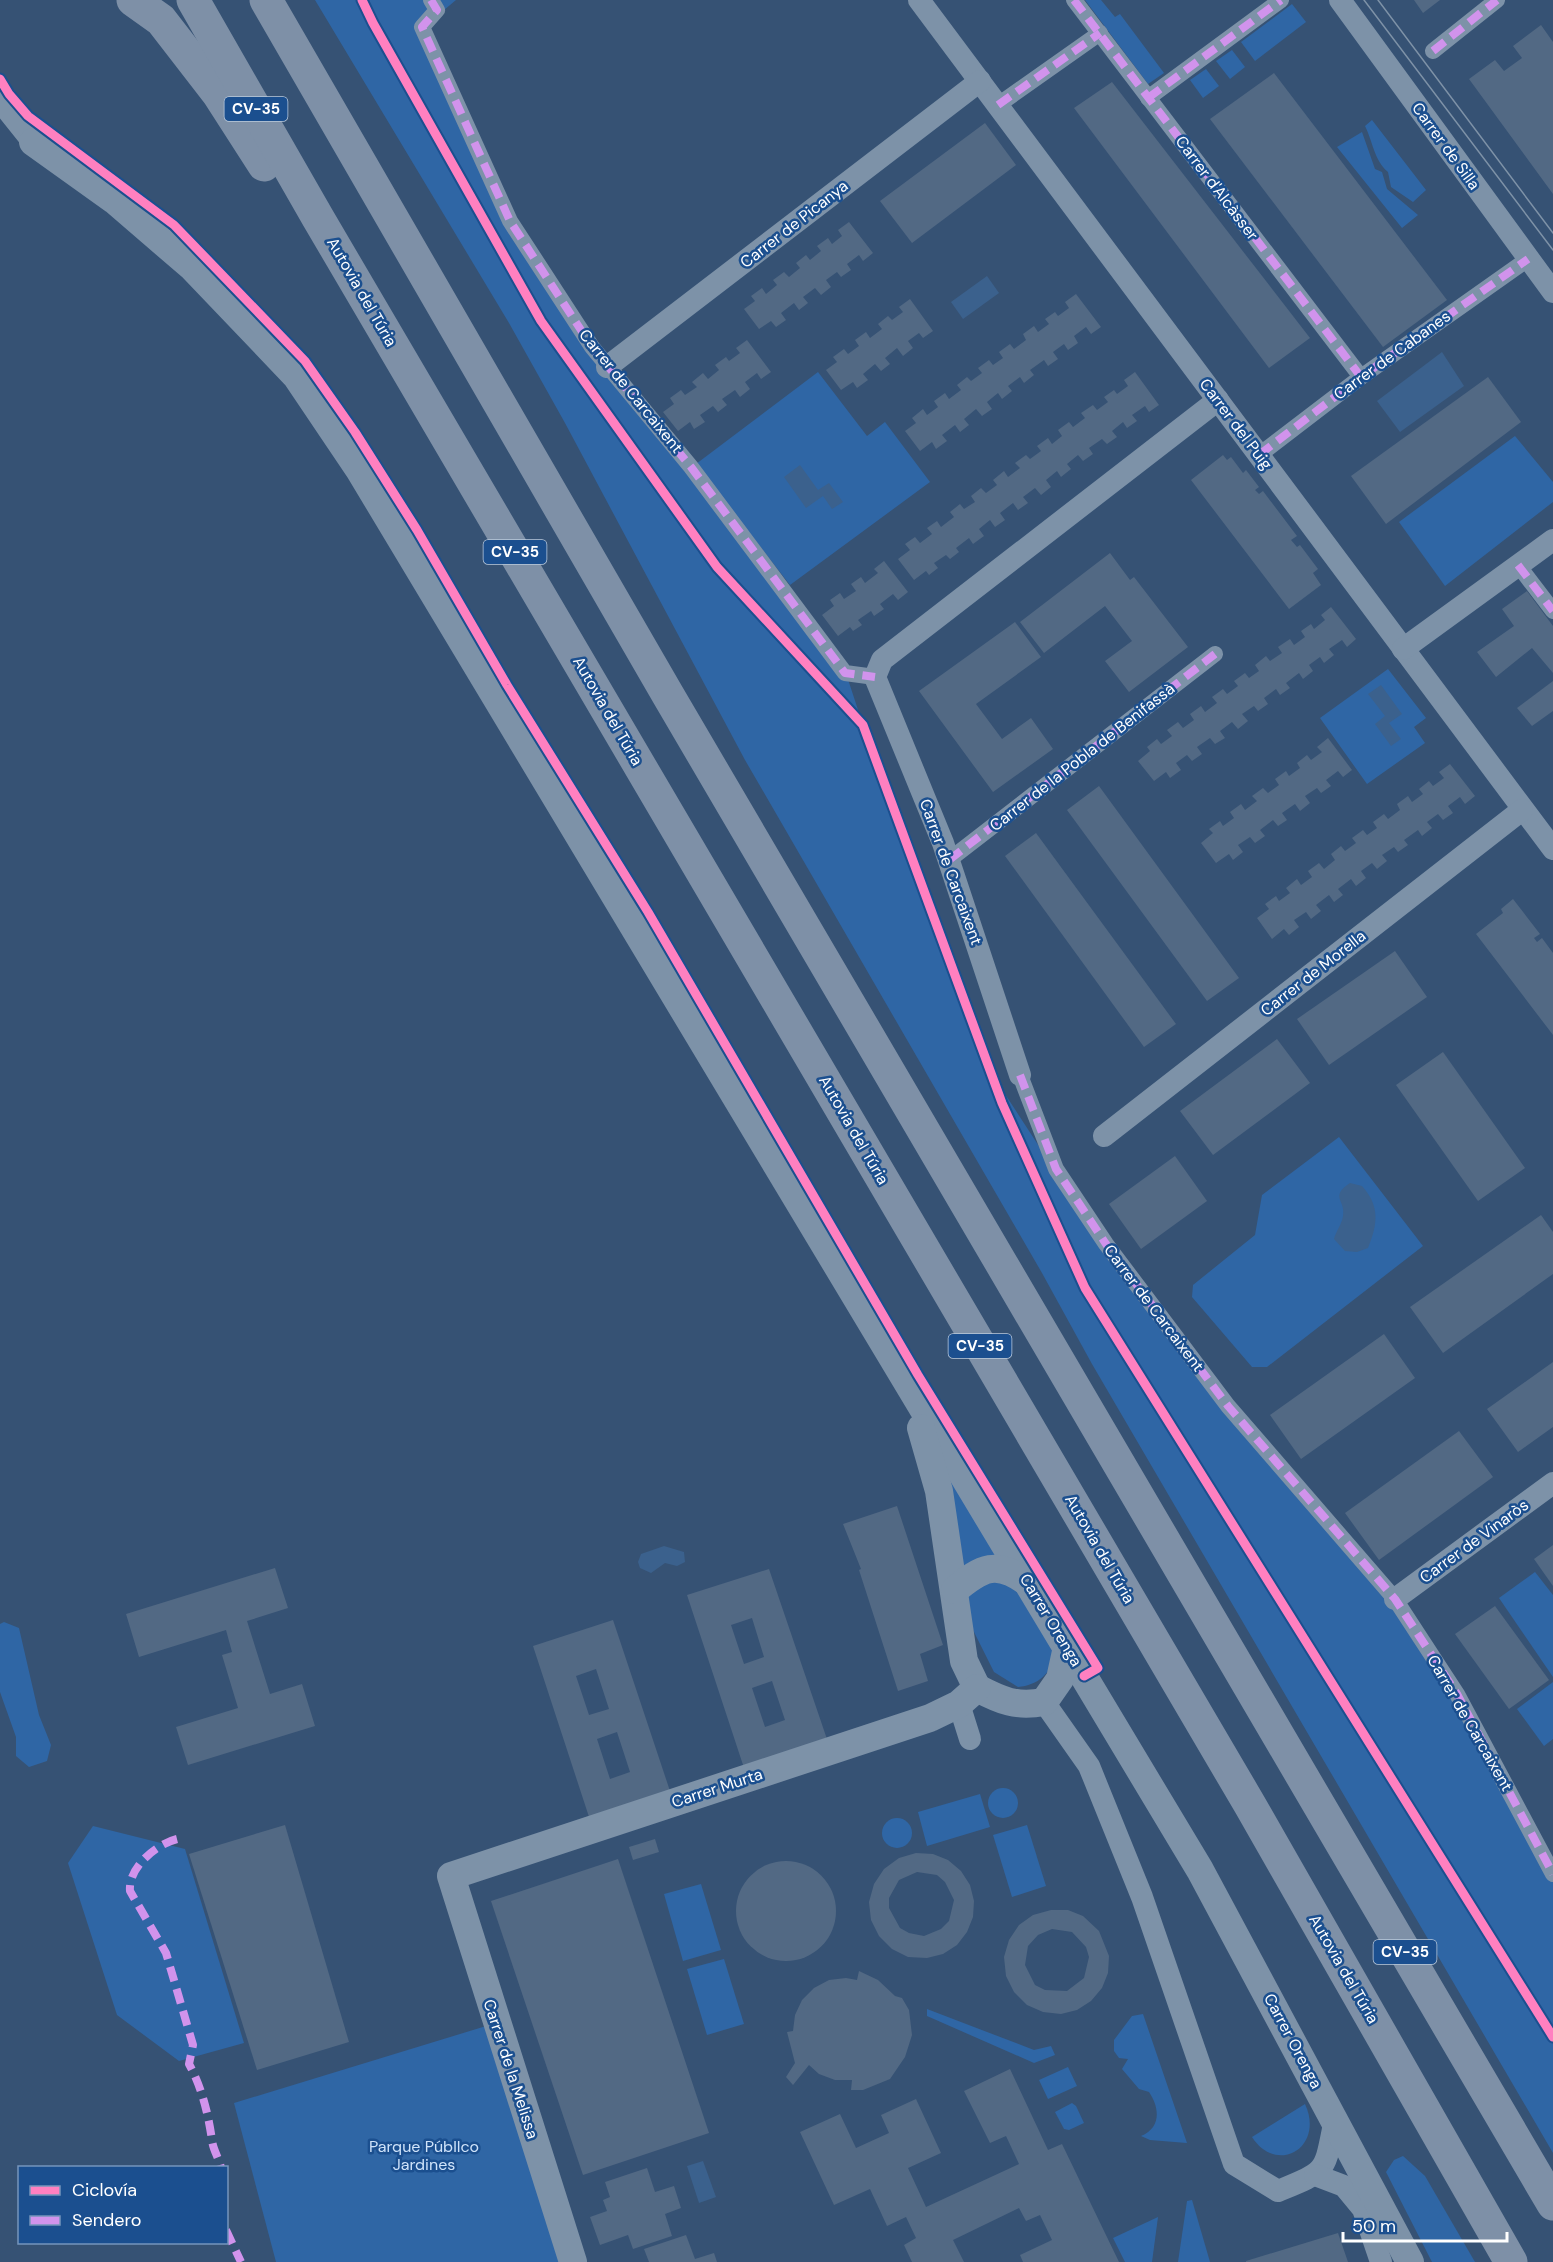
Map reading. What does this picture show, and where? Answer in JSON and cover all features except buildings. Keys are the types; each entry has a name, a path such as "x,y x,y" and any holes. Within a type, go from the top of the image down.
{"highway":[{"path":"132,0 161,20 219,94 275,183 318,218"},
{"name":"Autovia del Túria","path":"193,0 318,218 1250,1805 1511,2262"},
{"name":"CV-35","path":"266,0 668,695 1553,2204"},
{"path":"288,0 318,59 334,116"}],"street":[{"name":"Carrer de Carcaixent","path":"431,0 437,10 422,27 510,221 608,367 691,467 845,673 875,677 949,860 1020,1075 1056,1169 1106,1244 1227,1406 1395,1599 1457,1694 1553,1874"},
{"name":"Carrer del Puig","path":"919,0 1553,849"},
{"name":"Carrer d'Alcàsser","path":"1074,0 1361,376"},
{"path":"1148,98 1281,0"},
{"name":"Carrer de Silla","path":"1340,0 1553,292"},
{"path":"1433,51 1497,0"},
{"path":"998,105 1100,33"},
{"name":"Carrer de Picanya","path":"608,367 980,81"},
{"path":"0,101 33,142"},
{"path":"0,123 33,142 114,200 193,268 296,376 360,471 911,1391 939,1491 964,1661 970,1739"},
{"name":"Carrer de Cabanes","path":"1259,455 1361,376 1528,259"},
{"path":"875,677 882,660 1218,400"},
{"path":"1403,649 1553,540"},
{"path":"1518,565 1553,611"},
{"name":"Carrer de la Pobla de Benifassà","path":"949,860 1215,654"},
{"name":"Carrer de Morella","path":"1104,1136 1522,810"},
{"name":"Carrer Orenga","path":"911,1391 1200,1870 1410,2262"},
{"name":"Carrer de Vinaròs","path":"1395,1599 1553,1483"},
{"path":"955,1590 971,1576 991,1568 1009,1569 1027,1582"},
{"path":"968,1696 997,1699 1023,1706 1044,1702 1060,1679 1067,1647"},
{"name":"Carrer Murta","path":"450,1876 930,1718 968,1696"},
{"path":"1044,1702 1089,1766 1142,1897 1234,2164 1278,2191 1315,2175 1326,2163 1335,2119"},
{"name":"Carrer de la Melissa","path":"450,1876 573,2262"},
{"path":"1315,2175 1344,2186 1363,2209 1381,2262"}],"green space":[{"path":"315,0 456,0 419,31 513,220 589,348 841,658 861,719 859,732 940,949 1003,1091 1078,1206 1212,1378 1390,1590 1553,1871 1553,2153 1092,1364 1042,1273 745,760 509,323"},
{"path":"1085,0 1101,0 1115,17 1120,14 1164,73 1148,84"},
{"path":"1292,4 1306,22 1255,61 1241,42"},
{"path":"1232,50 1245,67 1230,79 1216,61"},
{"path":"1206,69 1219,86 1203,98 1190,80"},
{"path":"1372,120 1426,190 1413,202 1391,187 1388,172 1377,156 1365,126"},
{"path":"1362,132 1375,169 1382,172 1387,189 1418,215 1402,228 1337,147"},
{"path":"818,372 867,436 885,422 930,482 790,585 696,464"},
{"path":"1515,436 1553,482 1553,502 1445,586 1399,522"},
{"path":"1388,669 1426,718 1414,727 1425,743 1367,784 1320,718"},
{"path":"1339,1137 1423,1246 1267,1367 1252,1367 1192,1297 1193,1285 1255,1235 1262,1195"},
{"path":"935,1448 999,1555 964,1568"},
{"path":"1535,1572 1553,1595 1553,1677 1499,1598"},
{"path":"980,1580 1015,1581 1048,1637 1053,1659 1048,1672 1038,1681 1018,1687 994,1672 963,1610 964,1598"},
{"path":"4,1622 19,1628 39,1715 51,1745 47,1761 29,1767 16,1756 16,1737 0,1692 0,1624"},
{"path":"1553,1682 1553,1739 1544,1746 1517,1709"},
{"path":"1003,1788 1013,1793 1018,1803 1013,1813 1003,1818 993,1813 988,1803 993,1793"},
{"path":"980,1794 990,1827 927,1846 918,1812"},
{"path":"897,1818 903,1819 911,1827 911,1839 903,1847 897,1848 891,1847 883,1839 882,1833 883,1827 891,1819"},
{"path":"1027,1825 1046,1886 1012,1897 993,1835"},
{"path":"93,1826 185,1849 244,2043 179,2061 117,2015 68,1863"},
{"path":"701,1884 721,1950 683,1961 664,1894"},
{"path":"724,1959 744,2024 707,2035 687,1969"},
{"path":"927,2009 1034,2050 1051,2046 1055,2055 1034,2063 927,2016"},
{"path":"1143,2014 1187,2143 1150,2140 1141,2136 1152,2128 1157,2111 1149,2092 1139,2089 1122,2069 1128,2059 1119,2058 1114,2051 1114,2040 1132,2016"},
{"name":"Parque PúblIco Jardines","path":"496,2023 567,2262 276,2262 234,2103"},
{"path":"1068,2067 1077,2086 1048,2099 1039,2080"},
{"path":"1072,2103 1076,2106 1084,2123 1069,2130 1064,2129 1055,2112"},
{"path":"1305,2104 1309,2119 1309,2133 1304,2144 1295,2151 1285,2155 1274,2154 1262,2149 1252,2137"},
{"path":"1403,2156 1425,2176 1475,2262 1432,2262 1386,2172 1394,2160"},
{"path":"1192,2200 1210,2262 1178,2262 1187,2201"},
{"path":"1158,2217 1152,2262 1125,2262 1113,2238"}],"shaded area":[{"path":"987,276 999,293 963,319 951,302"},
{"path":"1442,352 1464,386 1400,432 1377,401"},
{"path":"800,465 818,490 829,483 843,502 832,509 823,496 806,508 784,477"},
{"path":"1381,685 1402,714 1389,723 1401,739 1391,746 1375,724 1385,716 1368,694"},
{"path":"1350,1183 1362,1186 1368,1193 1376,1216 1368,1248 1357,1252 1345,1251 1334,1239 1343,1216 1339,1195"},
{"path":"664,1546 684,1552 685,1562 677,1566 665,1563 651,1573 640,1568 638,1562 641,1554"},
{"path":"703,2161 716,2197 699,2203 687,2166"}],"tram line":[{"path":"1364,0 1553,250"},
{"path":"1378,0 1553,233"}],"marked path":[{"path":"431,0 437,10 422,27 510,221 592,347 691,467 845,673 875,677"},
{"path":"1074,0 1361,377"},
{"path":"1148,98 1281,0"},
{"path":"1433,51 1497,0"},
{"path":"998,105 1100,33"},
{"path":"1259,455 1361,377 1528,259"},
{"path":"1518,565 1553,611"},
{"path":"949,860 1215,654"},
{"path":"1020,1075 1056,1169 1106,1244 1228,1406 1395,1599 1457,1694 1553,1874"},
{"path":"177,1839 161,1846 145,1858 134,1873 130,1891 166,1953 193,2045 189,2064 204,2101 220,2166"},
{"path":"228,2234 241,2262"}],"cycle path":[{"path":"362,0 541,321 717,567 863,725 1002,1103 1085,1288 1553,2037"},
{"path":"0,79 9,94 28,116 174,225 305,361 355,432 417,530 507,685 648,912 918,1375 1098,1668 1084,1676"}]}
